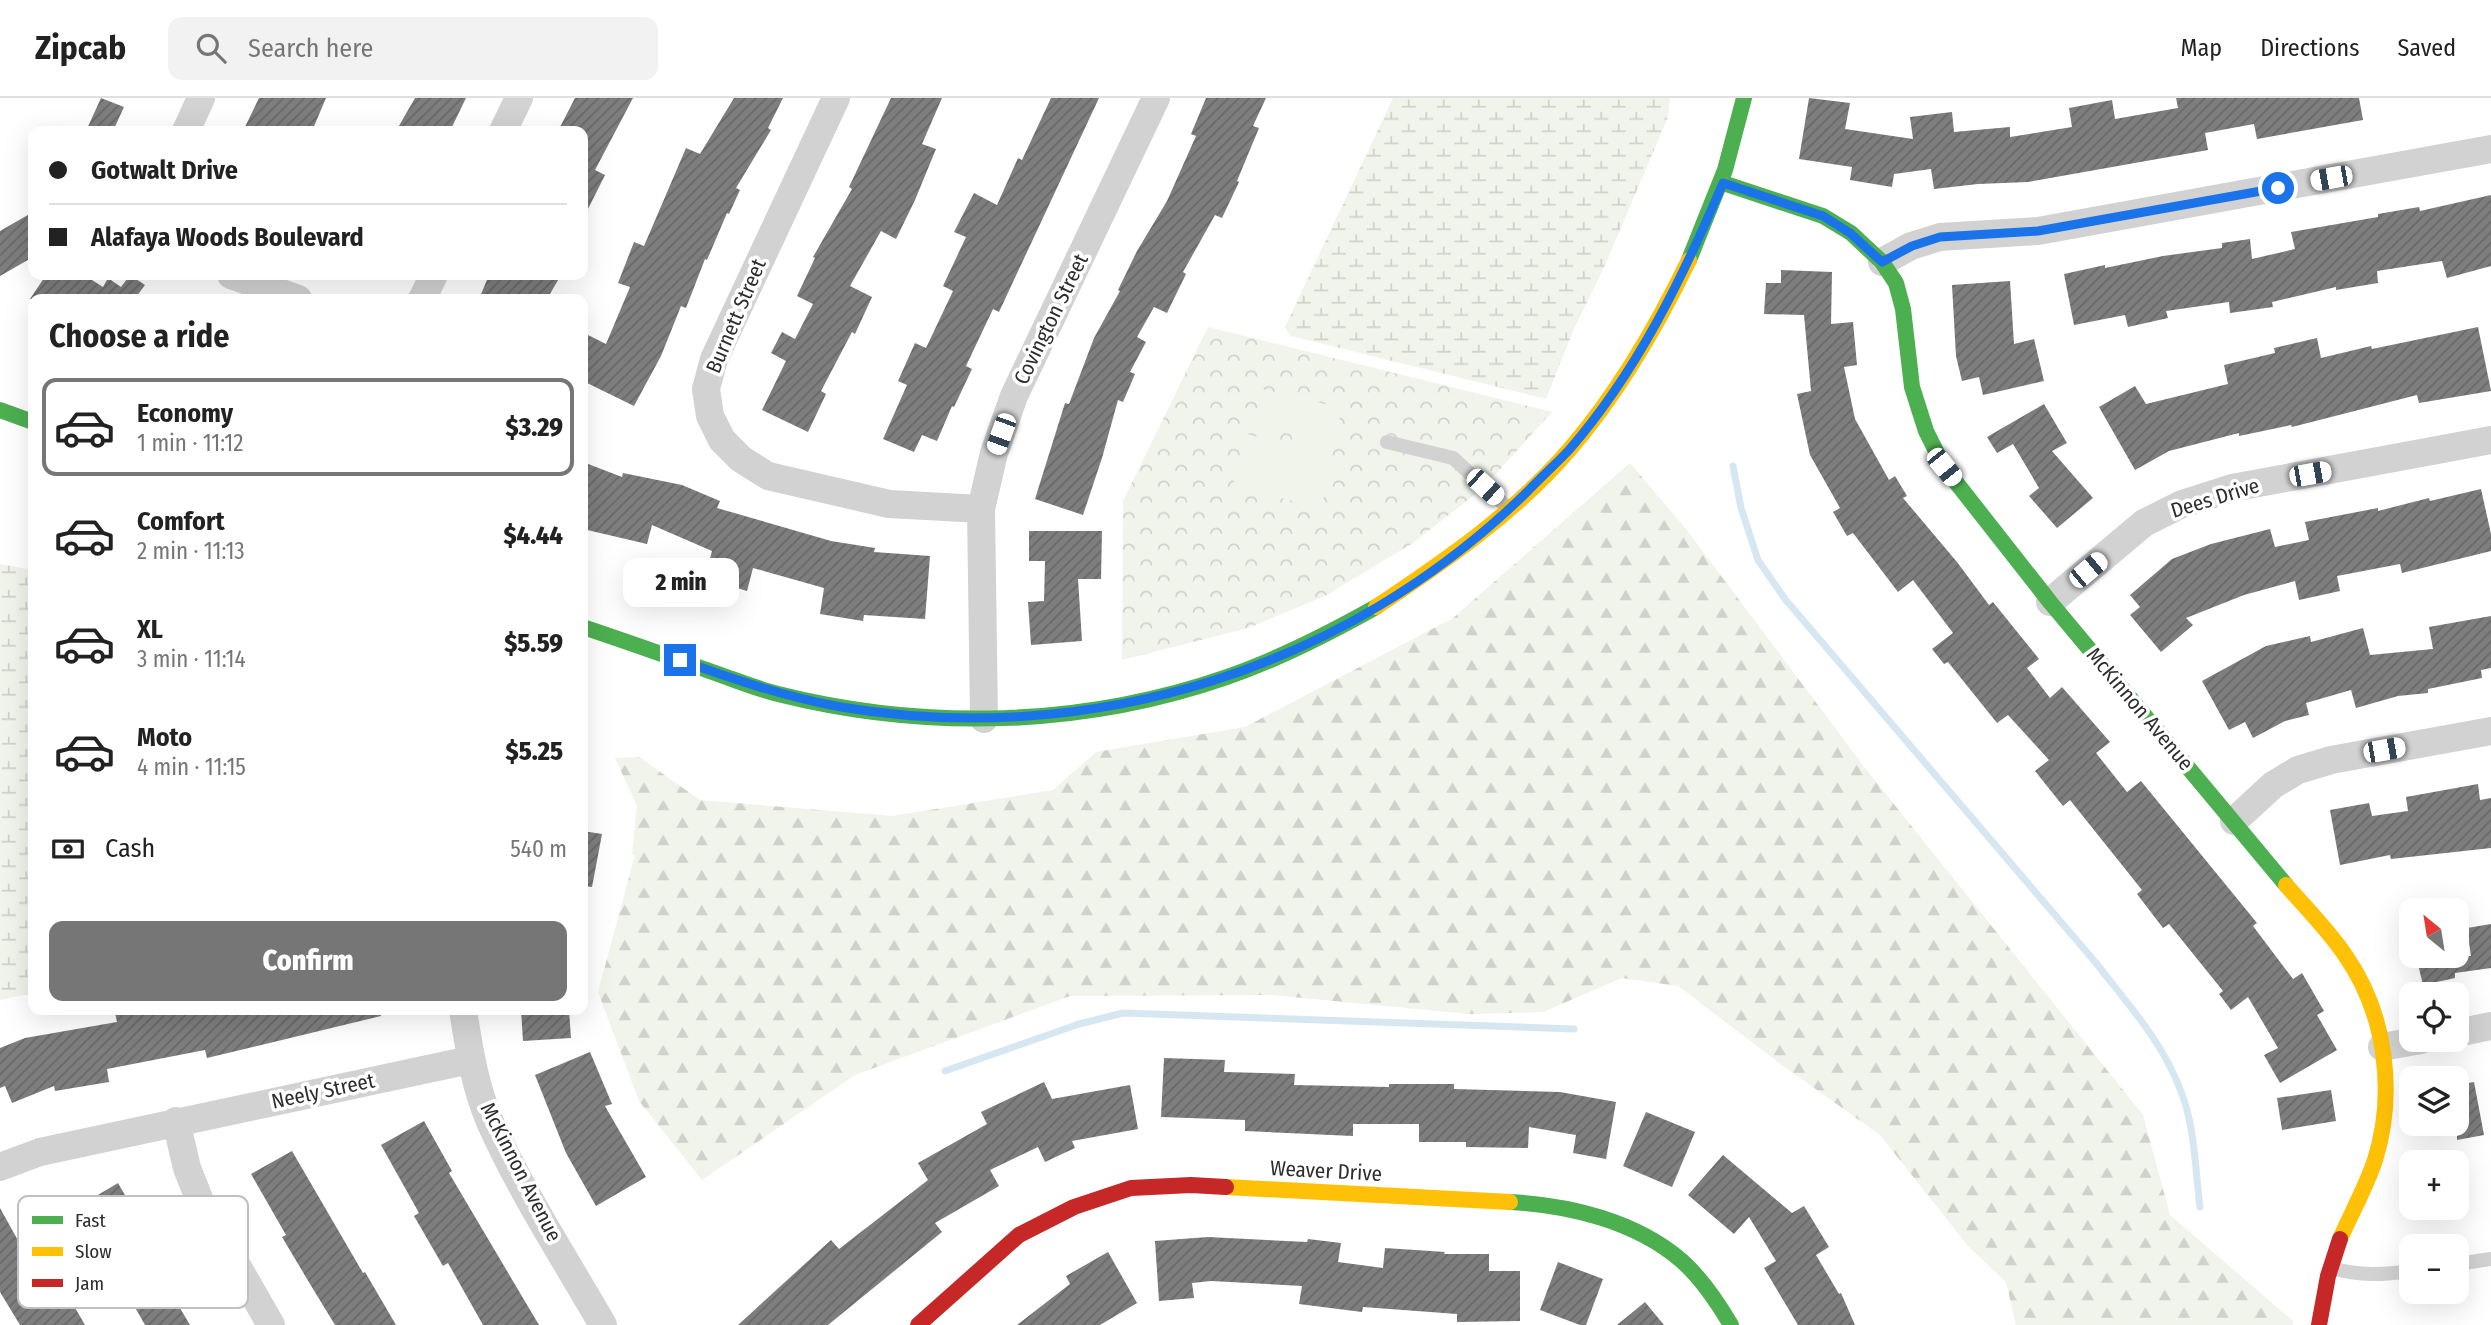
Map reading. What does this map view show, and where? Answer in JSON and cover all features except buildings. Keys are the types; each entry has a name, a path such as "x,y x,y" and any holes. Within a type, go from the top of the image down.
{"street":[{"path":"188,126 201,98"},
{"path":"505,126 519,98"},
{"name":"Burnett Street","path":"836,98 714,359 706,389 710,416 722,440 741,459 768,475 889,504 981,509"},
{"name":"Covington Street","path":"984,719 981,509 994,453 1014,396 1156,98"},
{"path":"588,629 777,694 856,709 984,719 1068,714 1137,702 1249,670 1333,633 1415,585 1491,526 1569,450 1621,380 1660,317 1697,244 1723,183 1744,98"},
{"path":"1882,262 1912,246 1940,237 2038,231 2491,149"},
{"name":"McKinnon Avenue","path":"1723,183 1823,216 1850,233 1882,262 1896,283 1903,309 1912,387 1926,432 1944,467 2050,601 2345,955 2360,979 2372,1008 2382,1047 2387,1085 2386,1117 2376,1157 2330,1268 2323,1292 2319,1325"},
{"path":"245,280 284,294"},
{"path":"0,410 28,420"},
{"name":"Dees Drive","path":"2050,601 2144,523 2182,504 2232,488 2491,440"},
{"path":"2234,821 2273,785 2298,770 2331,760 2491,731"},
{"name":"McKinnon Avenue","path":"464,1015 470,1060 496,1133 603,1325"},
{"path":"2469,1031 2491,1026"},
{"path":"2382,1047 2399,1044"},
{"name":"Neely Street","path":"0,1167 40,1152 176,1121 470,1060"},
{"path":"176,1121 187,1168 198,1196"},
{"name":"Weaver Drive","path":"918,1325 1019,1235 1074,1207 1131,1188 1191,1185 1531,1203 1597,1216 1642,1234 1682,1261 1719,1304 1731,1325"},
{"path":"248,1285 271,1325"}],"lane":[{"path":"1387,442 1452,458 1509,509"},
{"path":"2469,1262 2491,1259"},
{"path":"2330,1268 2357,1275 2399,1272"}],"green space":[{"path":"1393,98 1670,98 1668,117 1606,263 1573,331 1546,399 1291,336 1285,327"},
{"path":"1208,327 1552,412 1483,488 1413,543 1325,596 1248,628 1122,660 1123,501"},
{"path":"1262,389 1342,408 1333,444 1253,425"},
{"path":"1246,434 1334,456 1321,508 1233,486"},
{"path":"1630,463 1686,529 1865,768 2143,1115 2170,1215 2293,1321 2293,1325 2016,1325 2006,1282 1968,1246 1880,1135 1678,986 1622,978 1543,1012 1469,1014 1272,995 1070,996 855,1075 702,1180 639,1101 598,992 635,855 632,854 637,806 615,758 639,757 700,800 892,816 1053,790 1096,752 1245,727 1453,618"},
{"path":"0,564 28,569 28,994 0,1000"}],"waterway":[{"path":"1733,466 1741,508 1758,560 1785,599 2096,963 2154,1039 2172,1071 2185,1103 2192,1132 2200,1207"},
{"path":"945,1071 1079,1024 1123,1013 1574,1029"}],"traffic: fast":[{"path":"1689,260 1725,170 1744,98"},
{"path":"1723,183 1823,216 1851,233 1882,262 1896,283 1903,309 1912,387 1926,431 1944,467 2050,602 2286,885"},
{"path":"0,410 28,420"},
{"path":"588,629 778,694 890,714 1004,718 1061,714 1172,694 1265,662 1376,607"},
{"path":"1510,1202 1578,1211 1644,1235 1664,1247 1689,1268 1709,1291 1731,1325"}],"traffic: slow":[{"path":"1376,607 1453,554 1503,515 1570,449 1588,428 1636,358 1689,260"},
{"path":"2286,885 2331,937 2359,978 2370,1002 2383,1054 2385,1108 2375,1160 2340,1239"},
{"path":"1226,1187 1510,1202"}],"traffic: jam":[{"path":"918,1325 1019,1235 1074,1207 1131,1188 1191,1185 1226,1187"},
{"path":"2319,1325 2328,1276 2340,1239"}],"route":[{"path":"680,660 777,694 842,707 911,715 984,719 1068,714 1150,699 1200,685 1249,670 1333,633 1415,585 1491,526 1569,450 1621,380 1660,317 1697,244 1723,183 1823,216 1850,233 1882,262 1912,246 1940,237 2038,231 2278,188"}]}
